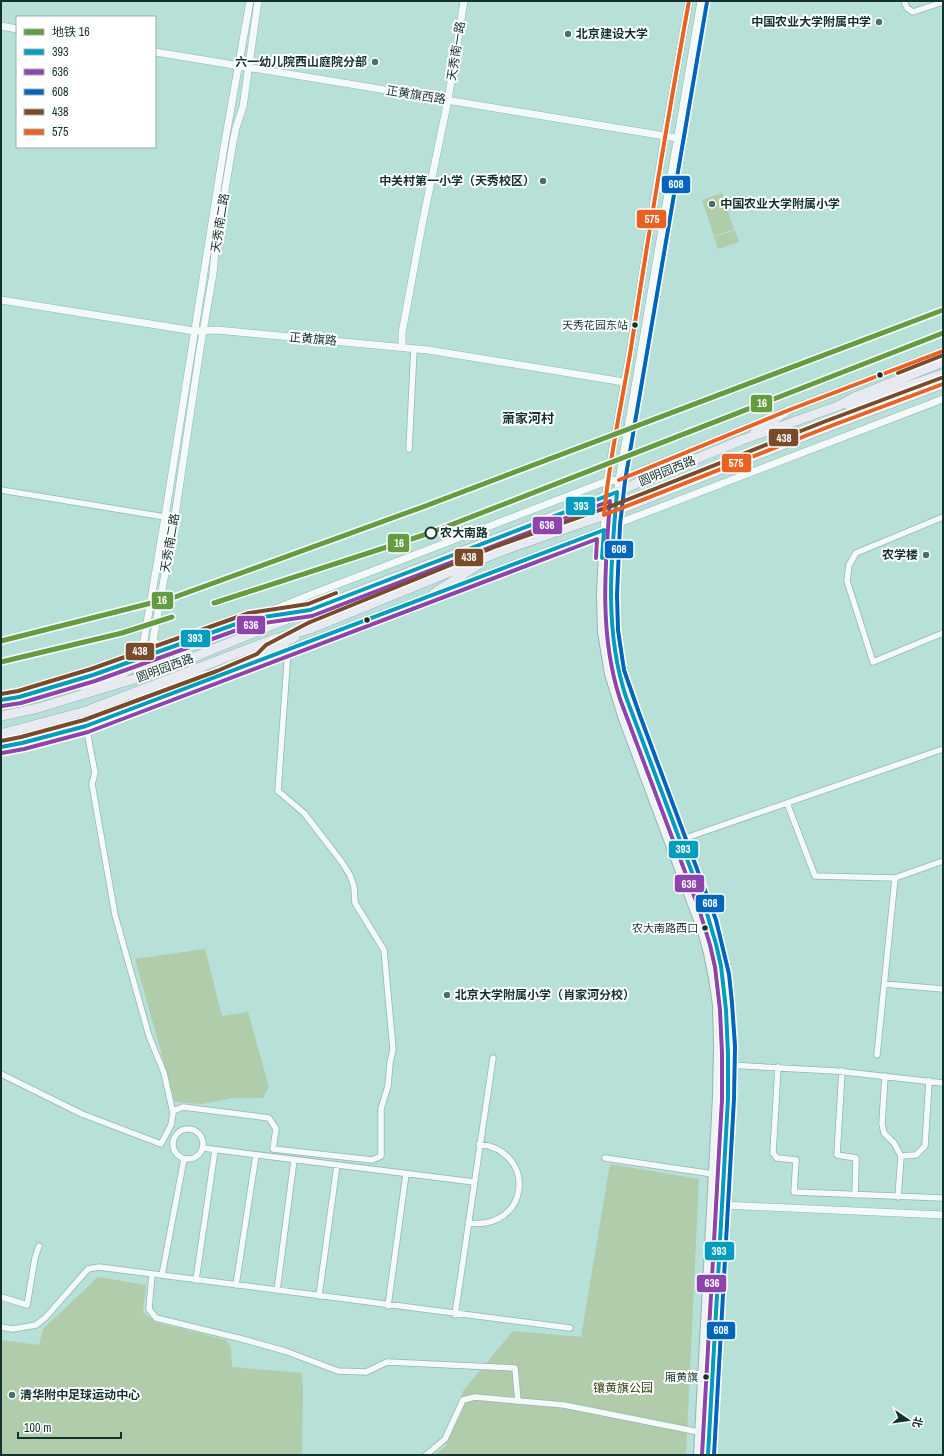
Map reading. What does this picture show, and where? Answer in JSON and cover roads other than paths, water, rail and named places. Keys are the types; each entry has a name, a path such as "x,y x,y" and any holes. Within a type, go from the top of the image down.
{"main road":[{"name":"圆明园西路","path":"1,716 38,708 157,672 310,610 617,492 742,440 838,406 855,397 943,362"},
{"name":"圆明园西路","path":"838,406 852,404 943,374"},
{"name":"圆明园西路","path":"1,734 86,711 274,639 310,629 499,552 616,511 828,427 943,384"},
{"path":"742,440 789,410"},
{"path":"614,525 611,595 612,631 618,671 710,921 723,975 726,1004 728,1065 708,1455"},
{"path":"604,530 601,594 602,632 609,674 623,719 701,928 713,978 717,1005 718,1046 713,1174 698,1455"},
{"path":"434,593 499,552"},
{"path":"250,619 310,610"},
{"path":"260,659 269,650 310,629"},
{"path":"38,708 124,674 165,650"},
{"path":"130,694 144,696 206,675 219,677"}],"street":[{"name":"天秀南二路","path":"165,650 143,646 221,162 250,1"},
{"name":"天秀南二路","path":"165,650 153,640 173,529 233,142 243,106 247,83 251,43 258,1"},
{"name":"天秀南一路","path":"402,347 402,333 420,233 448,100 464,1"},
{"path":"604,530 607,481 689,1"},
{"path":"614,525 617,492 700,1"},
{"path":"904,1 907,8 913,12 943,2"},
{"path":"1,26 16,29"},
{"name":"正黄旗西路","path":"156,52 677,138"},
{"name":"正黄旗路","path":"1,300 194,331 217,330 402,347 624,382"},
{"path":"409,449 414,349"},
{"name":"圆明园西路","path":"1,700 19,697 86,678 250,619 315,592 607,481 619,480 789,410 943,351"},
{"path":"1,747 86,726 219,677 260,659 288,650 434,593 604,530 943,399"},
{"path":"1,490 165,517"},
{"path":"943,517 856,553 849,565 847,581 873,662 943,633"},
{"path":"173,1111 184,1107 269,1118 276,1129 273,1149 372,1160 381,1156 381,1109 388,1086 393,1049 384,950 355,903 354,887 350,875 341,861 304,813 278,791 288,650"},
{"path":"86,726 95,773 92,784 115,915 149,1036 164,1072 173,1111 171,1126 161,1144"},
{"path":"680,840 943,749"},
{"path":"787,803 814,876 895,878 943,861"},
{"path":"876,1055 895,878"},
{"path":"884,984 943,989"},
{"path":"455,1315 479,1144 493,1058"},
{"path":"728,1065 842,1071 943,1083"},
{"path":"778,1068 773,1153 777,1158 796,1160 794,1192 943,1198"},
{"path":"842,1071 837,1154 856,1158 855,1194"},
{"path":"1,1074 82,1114 161,1144 173,1144"},
{"path":"884,1076 882,1124 884,1133 894,1143 901,1156 898,1196"},
{"path":"901,1156 916,1155 925,1146 929,1082"},
{"path":"186,1129 191,1129 200,1134 203,1139 203,1148 194,1159 184,1159 176,1154 173,1144 177,1134 186,1129"},
{"path":"468,1223 485,1224 497,1220 508,1213 515,1203 519,1190 519,1178 515,1165 507,1155 496,1148 479,1144"},
{"path":"203,1148 474,1182"},
{"path":"196,1280 215,1150"},
{"path":"236,1285 256,1155"},
{"path":"605,1158 713,1174"},
{"path":"162,1275 184,1159"},
{"path":"277,1291 294,1160"},
{"path":"319,1296 337,1165"},
{"path":"388,1306 406,1174"},
{"path":"722,1205 943,1214"},
{"path":"1,1297 27,1305 35,1258 39,1246"},
{"path":"1,1328 13,1329 36,1325 46,1317 88,1269 99,1267 455,1315 570,1328"},
{"path":"152,1274 149,1309 156,1318 285,1351 338,1371 366,1372 387,1362 515,1368 518,1401"},
{"path":"426,1455 445,1439 463,1400 475,1397 564,1405 699,1432"}],"metro line":[{"name":"16","path":"1,641 175,597 420,508 943,310"},
{"name":"16","path":"214,603 430,533 943,333"},
{"name":"16","path":"1,662 122,633 172,617"}],"place":[{"name":"中国农业大学附属中学","path":"879,22"},
{"name":"北京建设大学","path":"568,34"},
{"name":"六一幼儿院西山庭院分部","path":"375,62"},
{"name":"中关村第一小学（天秀校区）","path":"543,181"},
{"name":"中国农业大学附属小学","path":"712,204"},
{"name":"天秀花园东站","path":"635,325"},
{"name":"农大南路","path":"431,533"},
{"name":"农学楼","path":"926,555"},
{"name":"农大南路西口","path":"705,928"},
{"name":"北京大学附属小学（肖家河分校）","path":"447,995"},
{"name":"厢黄旗","path":"706,1377"},
{"name":"清华附中足球运动中心","path":"12,1395"}],"district":[{"name":"萧家河村","path":"528,418"}],"park label":[{"name":"镶黄旗公园","path":"623,1388"}]}
